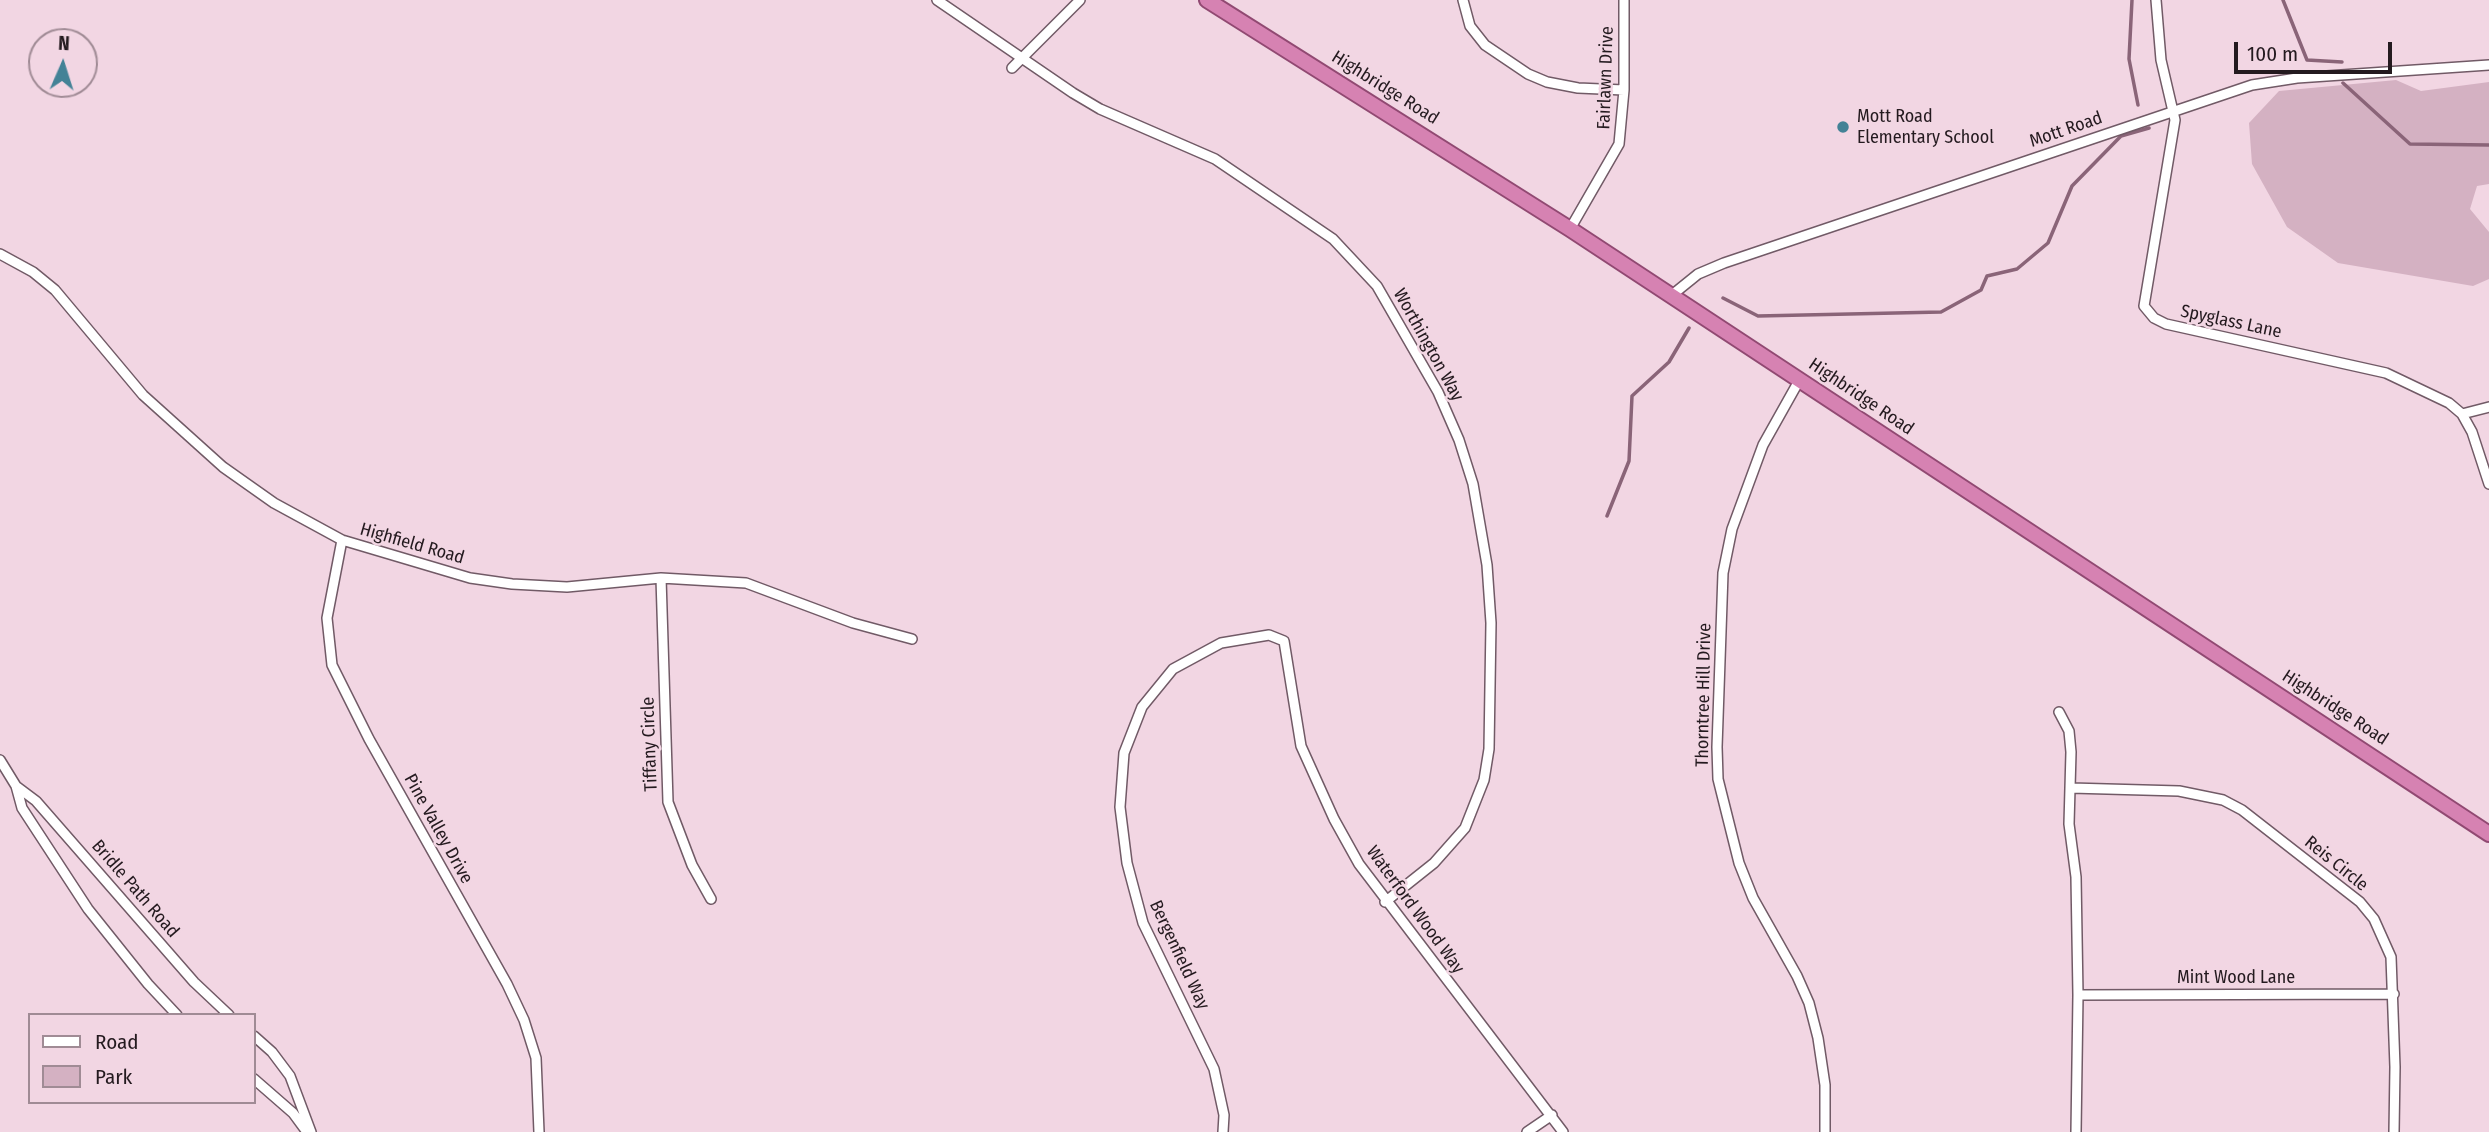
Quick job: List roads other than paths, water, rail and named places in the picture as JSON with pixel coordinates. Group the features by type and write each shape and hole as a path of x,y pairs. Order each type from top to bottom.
{"highway":[{"name":"Highbridge Road","path":"1207,0 1672,295 2489,834"}],"street":[{"name":"Worthington Way","path":"937,0 1100,109 1215,159 1333,239 1377,286 1404,328 1459,440 1479,513 1487,565 1489,749 1485,780 1465,828 1452,845 1385,902"},
{"path":"1012,68 1080,0"},
{"path":"1463,0 1470,26 1485,45 1528,74 1547,82 1578,88 1624,90"},
{"name":"Fairlawn Drive","path":"1570,229 1619,144 1624,90 1624,0"},
{"name":"Spyglass Lane","path":"2157,0 2161,60 2175,110 2174,137 2144,306 2154,318 2166,324 2386,373 2449,403 2462,414"},
{"name":"Mott Road","path":"1672,295 1698,274 1724,263 2252,85 2297,78 2489,65"},
{"name":"Highfield Road","path":"0,254 33,272 55,290 144,395 172,424 223,467 274,503 342,540 470,578 512,584 567,587 661,578 746,583 853,623 912,639"},
{"name":"Thorntree Hill Drive","path":"1800,379 1763,445 1732,529 1723,573 1718,656 1717,758 1718,779 1739,863 1753,898 1797,976 1809,1003 1818,1038 1825,1085 1825,1132"},
{"path":"2489,407 2462,414 2472,432 2489,484"},
{"name":"Pine Valley Drive","path":"342,540 327,618 332,665 369,739 507,984 524,1020 536,1058 539,1132"},
{"name":"Tiffany Circle","path":"661,578 668,802 692,865 711,899"},
{"name":"Bergenfield Way","path":"1223,1132 1224,1115 1214,1069 1143,923 1127,863 1120,807 1124,753 1142,708 1173,669 1221,643 1269,635 1284,641"},
{"name":"Waterford Wood Way","path":"1284,641 1301,746 1334,819 1385,902 1563,1132"},
{"path":"2059,712 2069,731 2069,824 2076,877 2076,1132"},
{"name":"Bridle Path Road","path":"0,760 16,786 22,808 88,909 148,984 175,1013"},
{"name":"Bridle Path Road","path":"16,786 36,801 194,982 227,1013"},
{"name":"Reis Circle","path":"2071,788 2179,791 2223,800 2242,810 2360,902 2374,919 2391,957 2394,994 2394,1132"},
{"name":"Mint Wood Lane","path":"2078,995 2394,994"},
{"path":"256,1038 272,1052 290,1076 309,1132"},
{"path":"256,1081 293,1113 309,1132"},
{"path":"1527,1132 1552,1115"}],"waterway":[{"path":"2132,0 2129,59 2138,105"},
{"path":"2283,0 2307,60 2342,62"},
{"path":"2343,83 2410,144 2489,145"},
{"path":"1723,298 1758,316 1941,312 1981,290 1987,276 2017,269 2048,243 2072,186 2121,136 2149,128"},
{"path":"1607,516 1629,461 1632,396 1669,362 1689,328"}],"place":[{"name":"Mott Road Elementary School","path":"1843,127"}]}
